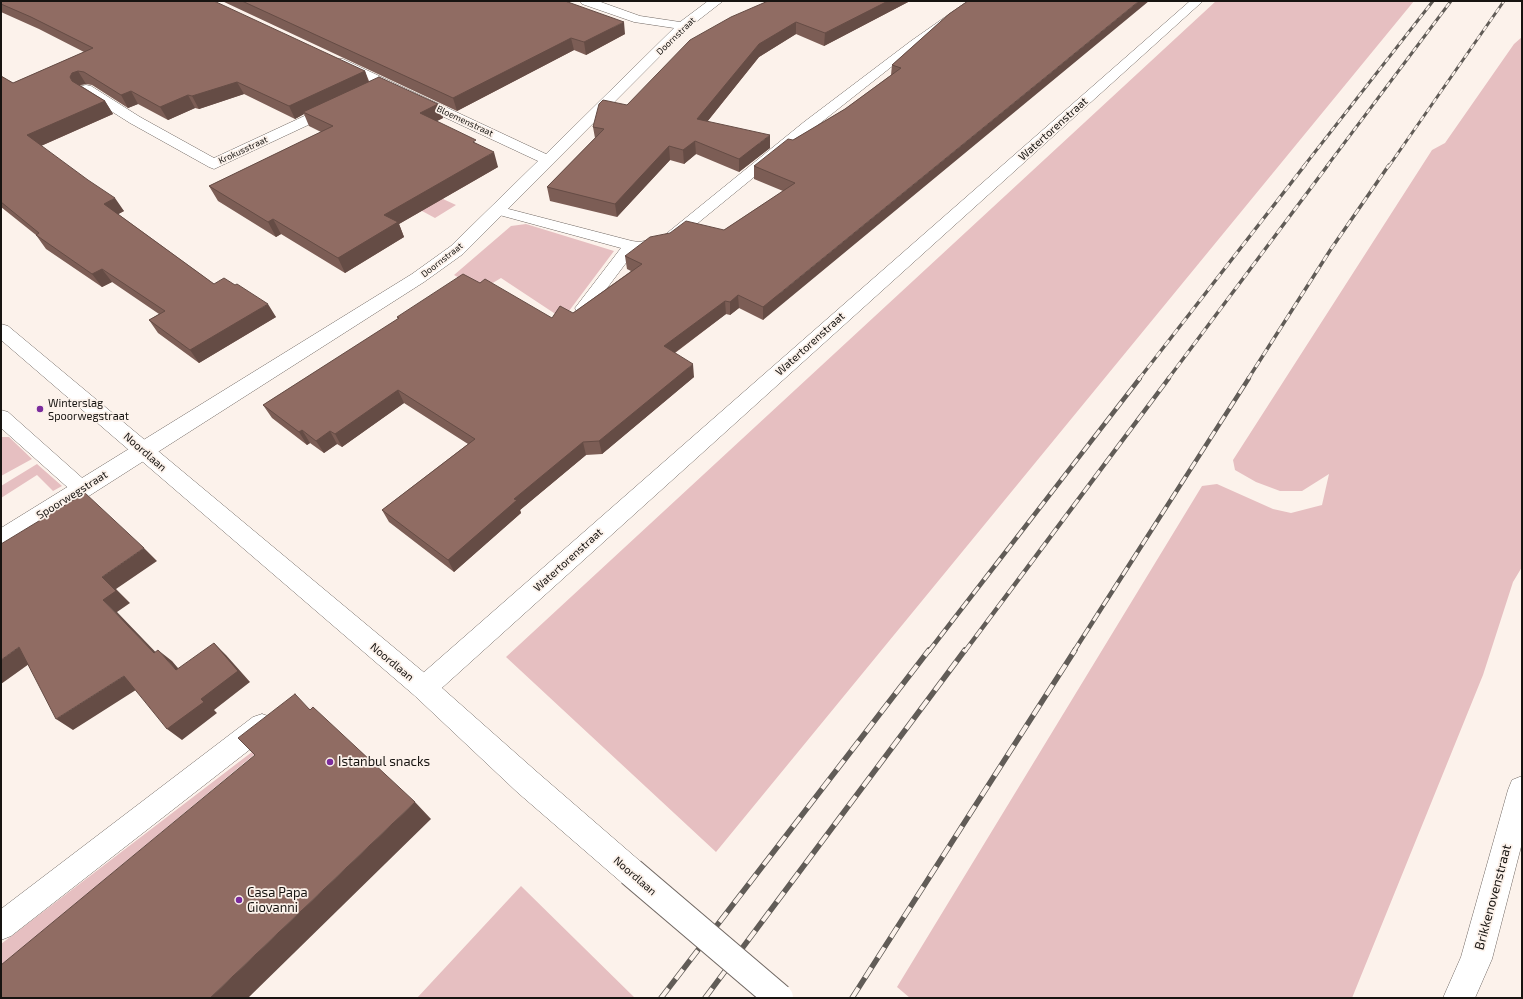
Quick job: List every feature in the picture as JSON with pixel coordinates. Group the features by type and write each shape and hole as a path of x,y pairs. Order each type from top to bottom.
{"street":[{"path":"586,1 638,19 683,26"},
{"name":"Doornstraat","path":"143,450 418,278 457,250 683,26 708,6 717,1"},
{"name":"Watertorenstraat","path":"424,688 1197,1"},
{"name":"Bloemenstraat","path":"331,58 547,160"},
{"path":"369,91 385,83"},
{"name":"Krokusstraat","path":"86,90 135,120 214,164 347,101"},
{"name":"Noordlaan","path":"1,330 424,688 631,872 779,998"},
{"name":"Spoorwegstraat","path":"1,540 143,450"},
{"name":"Brikkenovenstraat","path":"1459,998 1476,959 1522,790"},
{"name":"Brikkenovenstraat","path":"1473,998 1476,959"}],"lane":[{"path":"496,210 631,246 666,242 809,125 915,43 975,1"},
{"path":"583,308 631,246"},
{"path":"1,417 82,489"},
{"path":"1,926 282,709"}],"shaded area":[{"path":"1216,1 1414,1 716,852 506,657"},
{"path":"1522,37 1522,567 1513,582 1483,675 1352,998 910,998 897,987 1202,486 1217,484 1273,509 1291,513 1322,505 1329,474 1302,491 1280,491 1256,482 1235,470 1233,460 1432,150 1445,143 1514,44"},
{"path":"431,193 456,205 435,218 411,205"},
{"path":"526,224 614,251 563,319 501,278 481,290 454,275 511,226"},
{"path":"1,437 9,437 32,459 1,476"},
{"path":"37,464 62,486 53,491 37,475 1,498 1,486"},
{"path":"316,703 1,966 1,944"},
{"path":"521,886 635,998 417,998"}],"building":[{"path":"1,1 214,1 365,71 289,106 237,82 192,96 188,95 160,107 131,91 121,95 84,72 78,71 72,73 70,77 72,81 105,101 27,135 115,198 104,204 214,284 224,278 235,285 237,284 268,304 190,350 149,320 165,311 102,269 92,274 36,235 39,233 1,202 1,76 13,83 93,48 31,17 1,4"},
{"path":"242,1 565,1 624,22 584,42 571,38 453,98"},
{"path":"768,1 888,1 825,33 796,22 759,44 697,119 770,135 739,159 695,141 683,150 669,146 615,204 547,187 604,129 593,127 599,104 603,100 627,105 690,40 731,17"},
{"path":"968,1 1139,1 763,307 738,295 730,302 725,301 664,346 693,364 599,441 583,442 514,499 517,500 448,560 382,510 475,439 398,390 335,434 330,431 316,441 302,430 299,432 263,405 399,318 397,317 463,274 480,283 485,279 552,318 560,306 573,313 642,264 625,256 650,237 670,233 686,221 724,230 795,183 754,166 788,139 793,140 845,109 901,68 892,65 949,14"},
{"path":"379,77 438,104 420,113 476,140 473,142 494,152 384,215 398,222 338,258 273,219 268,222 209,186 333,126 303,112"},
{"path":"85,493 144,548 102,577 116,591 103,600 154,653 158,650 176,670 214,643 238,671 201,699 204,702 167,729 124,676 56,719 19,647 1,660 1,544"},
{"name":"Casa Papa Giovanni","path":"295,694 310,710 313,707 415,802 210,998 1,998 1,965 255,755 238,738"}],"railway":[{"path":"1304,166 1433,1"},
{"path":"1327,166 1451,1"},
{"path":"1389,166 1504,1"},
{"path":"1139,379 1305,165"},
{"path":"1168,379 1328,165"},
{"path":"1248,379 1331,249 1389,165"},
{"path":"929,651 1140,378"},
{"path":"965,651 1169,378"},
{"path":"1074,651 1249,378"},
{"path":"661,998 929,650"},
{"path":"705,998 965,650"},
{"path":"852,998 1075,650"}],"place":[{"name":"Winterslag Spoorwegstraat","path":"40,409"},
{"name":"Istanbul snacks","path":"330,762"},
{"name":"Casa Papa Giovanni","path":"239,900"}]}
